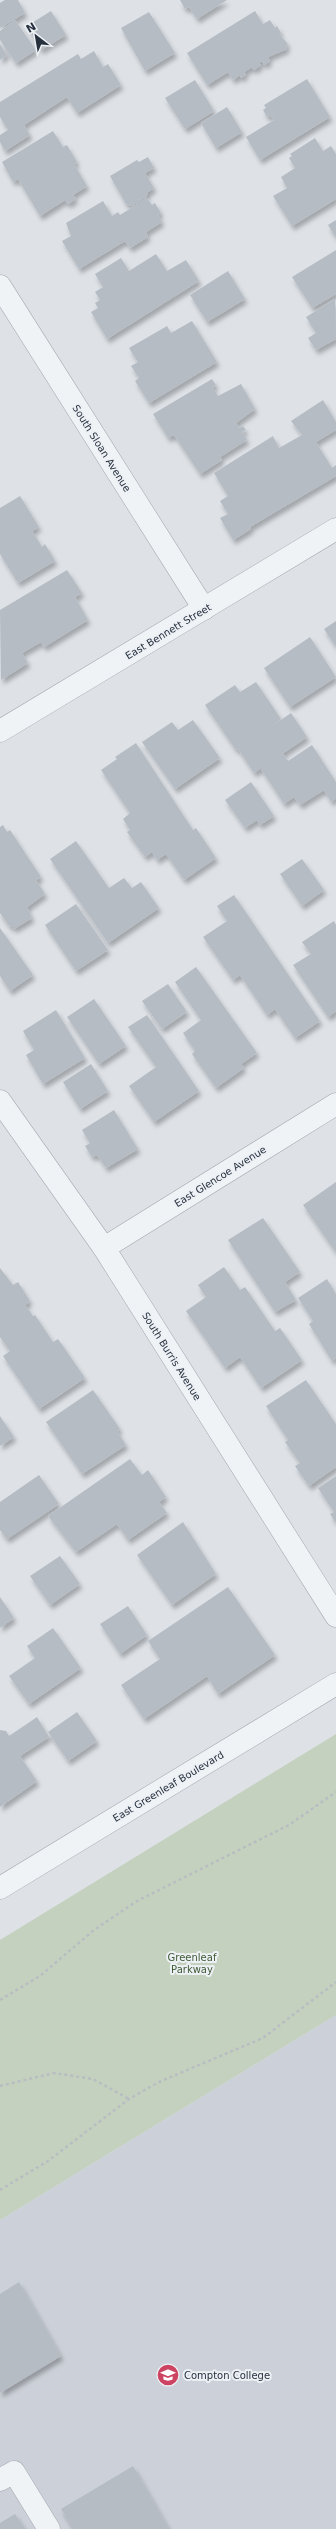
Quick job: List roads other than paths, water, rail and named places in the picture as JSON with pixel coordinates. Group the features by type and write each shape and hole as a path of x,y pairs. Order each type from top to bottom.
{"street":[{"name":"South Sloan Avenue","path":"0,286 204,609"},
{"name":"East Bennett Street","path":"0,731 336,529"},
{"name":"South Burris Avenue","path":"0,1102 104,1248 336,1616"},
{"name":"East Glencoe Avenue","path":"104,1248 336,1104"},
{"name":"East Greenleaf Boulevard","path":"0,1888 336,1684"},
{"path":"0,2480 14,2472 49,2529"}],"place":[{"name":"Compton College","path":"168,2375"}],"park label":[{"name":"Greenleaf Parkway","path":"192,1962"}]}
